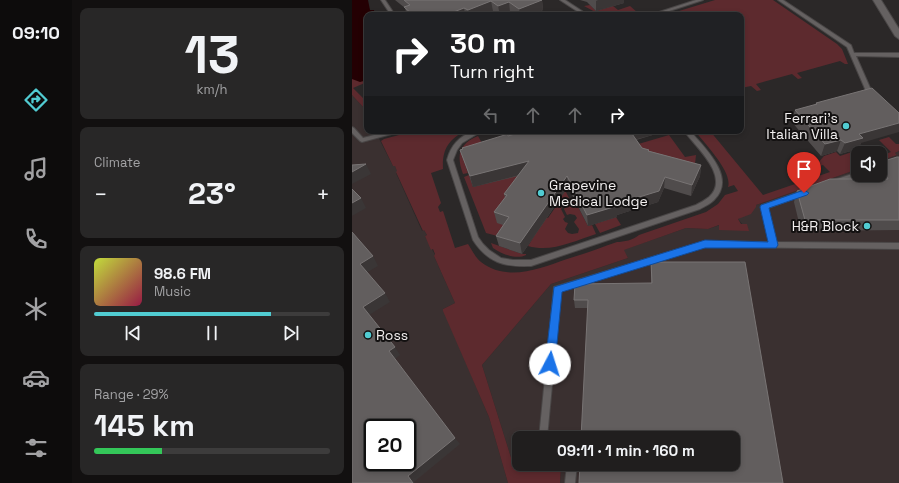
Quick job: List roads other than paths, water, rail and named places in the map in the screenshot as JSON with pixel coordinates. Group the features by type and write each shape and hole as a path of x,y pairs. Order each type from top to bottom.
{"main road":[{"path":"877,0 899,36"}],"lane":[{"path":"384,0 391,12"},
{"path":"562,0 581,12"},
{"path":"662,12 701,0"},
{"path":"780,0 849,46 869,90 879,100"},
{"path":"853,54 899,55"},
{"path":"352,129 362,140 385,134"},
{"path":"473,134 464,138 456,146 452,152 450,160 475,238 482,249 491,257 518,264 531,263 698,207 711,201 718,194 720,177 716,168 689,134"},
{"path":"829,184 851,176"},
{"path":"773,245 764,207 815,189"},
{"path":"544,431 557,289 705,244 899,246"},
{"path":"570,483 571,471"}],"place":[{"name":"Ferrari's Italian Villa","path":"846,126"},
{"name":"Grapevine Medical Lodge","path":"541,193"},
{"name":"H&R Block","path":"867,226"},
{"name":"Ross","path":"368,335"}]}
